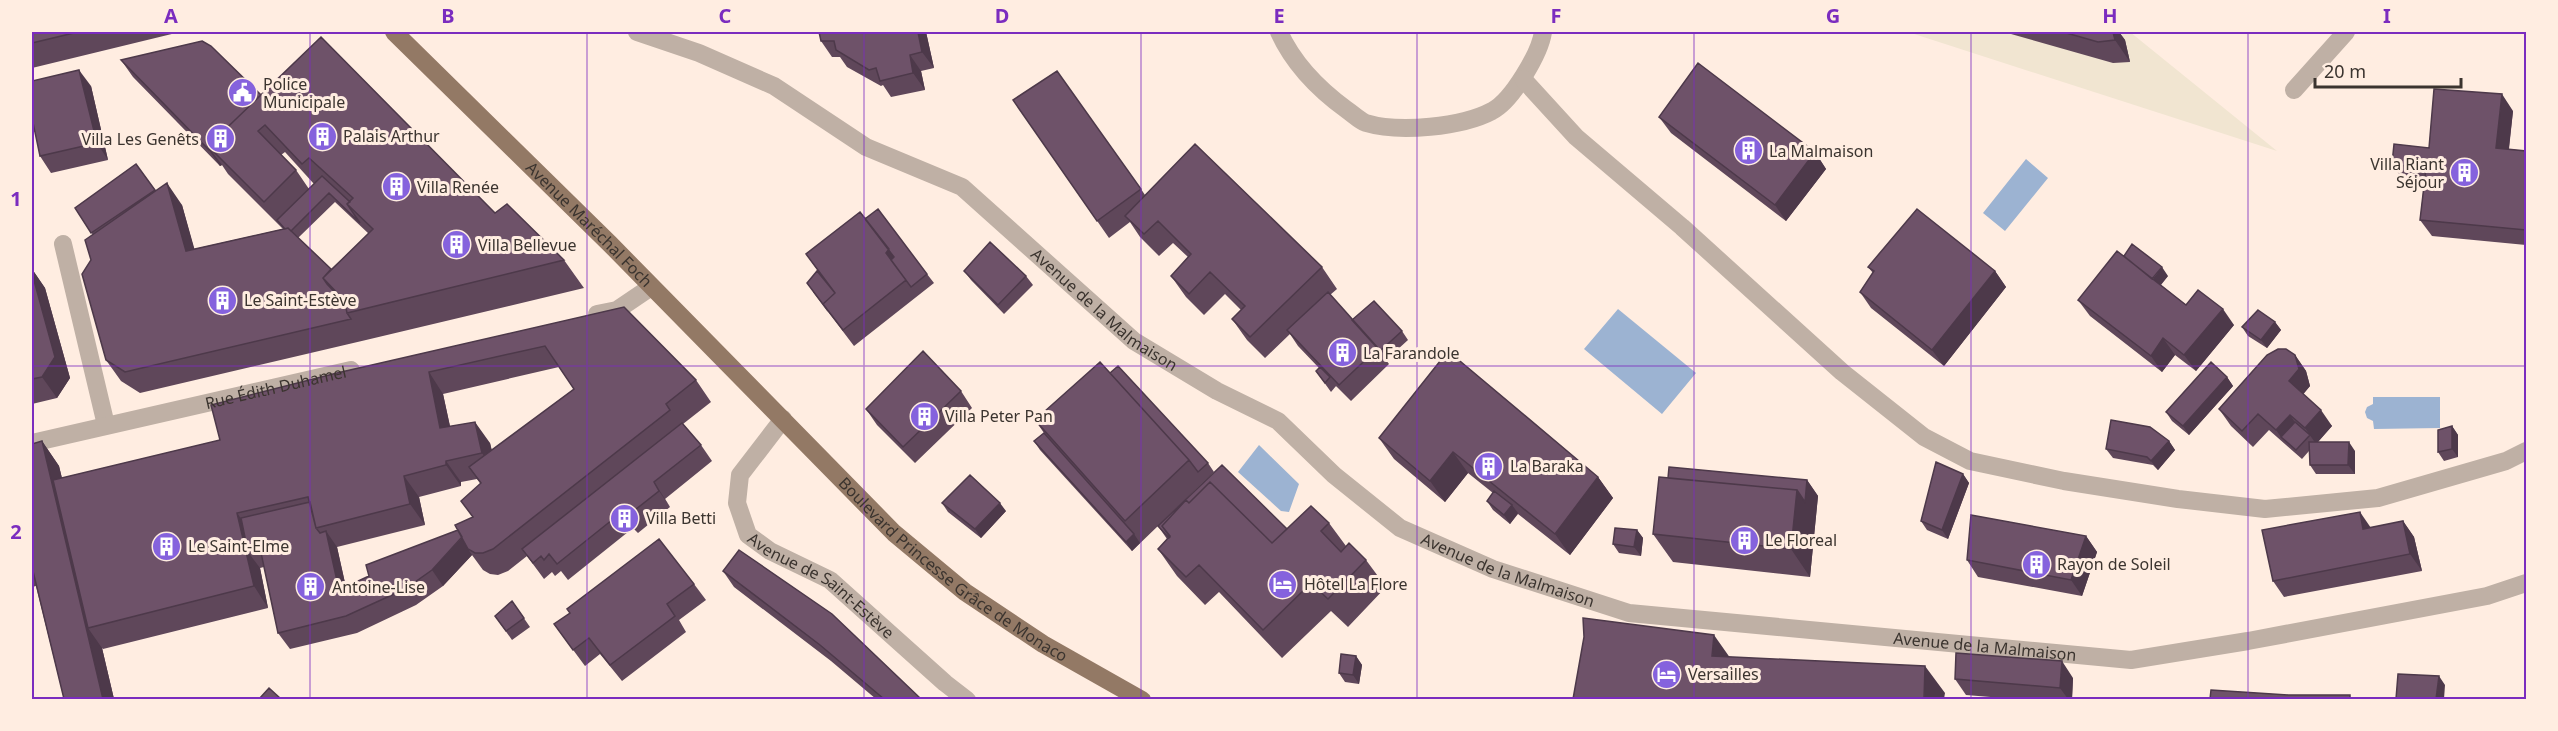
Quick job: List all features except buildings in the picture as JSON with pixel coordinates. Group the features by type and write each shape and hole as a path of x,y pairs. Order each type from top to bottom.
{"main road":[{"name":"Avenue Maréchal Foch","path":"394,32 610,244 783,419"},
{"name":"Boulevard Princesse Grâce de Monaco","path":"783,419 894,533 964,592 1043,644 1142,699"}],"street":[{"name":"Avenue de la Malmaison","path":"637,32 699,53 774,86 866,147 962,187 1134,341 1217,391 1278,421 1334,475 1400,528 1493,569 1629,613 2132,660 2248,641 2475,598 2526,583"},
{"path":"1279,32 1289,54 1322,92 1365,123 1409,128 1458,123 1494,110 1523,79 1543,32"},
{"path":"2294,90 2346,32"},
{"path":"1523,79 1576,137 1682,227 1842,372 1924,437 1970,461 2064,481 2155,496 2265,509 2378,498 2506,461 2526,451"},
{"path":"63,244 106,425"},
{"path":"582,318 617,310 651,287"},
{"name":"Rue Édith Duhamel","path":"32,443 373,365"},
{"name":"Avenue de Saint-Estève","path":"783,419 740,475 737,503 748,535 770,551 831,580 945,683 967,699"}],"shaded area":[{"path":"1908,32 2130,32 2277,151"}],"water":[{"path":"2026,159 2048,178 2005,231 1983,213"},
{"path":"1618,309 1696,373 1662,414 1584,349"},
{"path":"2373,397 2440,397 2440,428 2374,429 2373,421 2367,418 2365,412 2367,407 2373,404"},
{"path":"1259,445 1299,484 1289,512 1281,511 1238,472"}],"place":[{"name":"Police Municipale","path":"242,93"},
{"name":"Palais Arthur","path":"322,136"},
{"name":"Villa Les Genêts","path":"220,139"},
{"name":"La Malmaison","path":"1748,151"},
{"name":"Villa Riant Séjour","path":"2465,173"},
{"name":"Villa Renée","path":"396,187"},
{"name":"Villa Bellevue","path":"457,245"},
{"name":"Le Saint-Estève","path":"223,300"},
{"name":"La Farandole","path":"1342,353"},
{"name":"Villa Peter Pan","path":"924,416"},
{"name":"La Baraka","path":"1489,466"},
{"name":"Villa Betti","path":"625,518"},
{"name":"Le Floreal","path":"1744,540"},
{"name":"Le Saint-Elme","path":"167,546"},
{"name":"Rayon de Soleil","path":"2036,564"},
{"name":"Hôtel La Flore","path":"1283,584"},
{"name":"Antoine-Lise","path":"311,587"},
{"name":"Versailles","path":"1667,674"}]}
